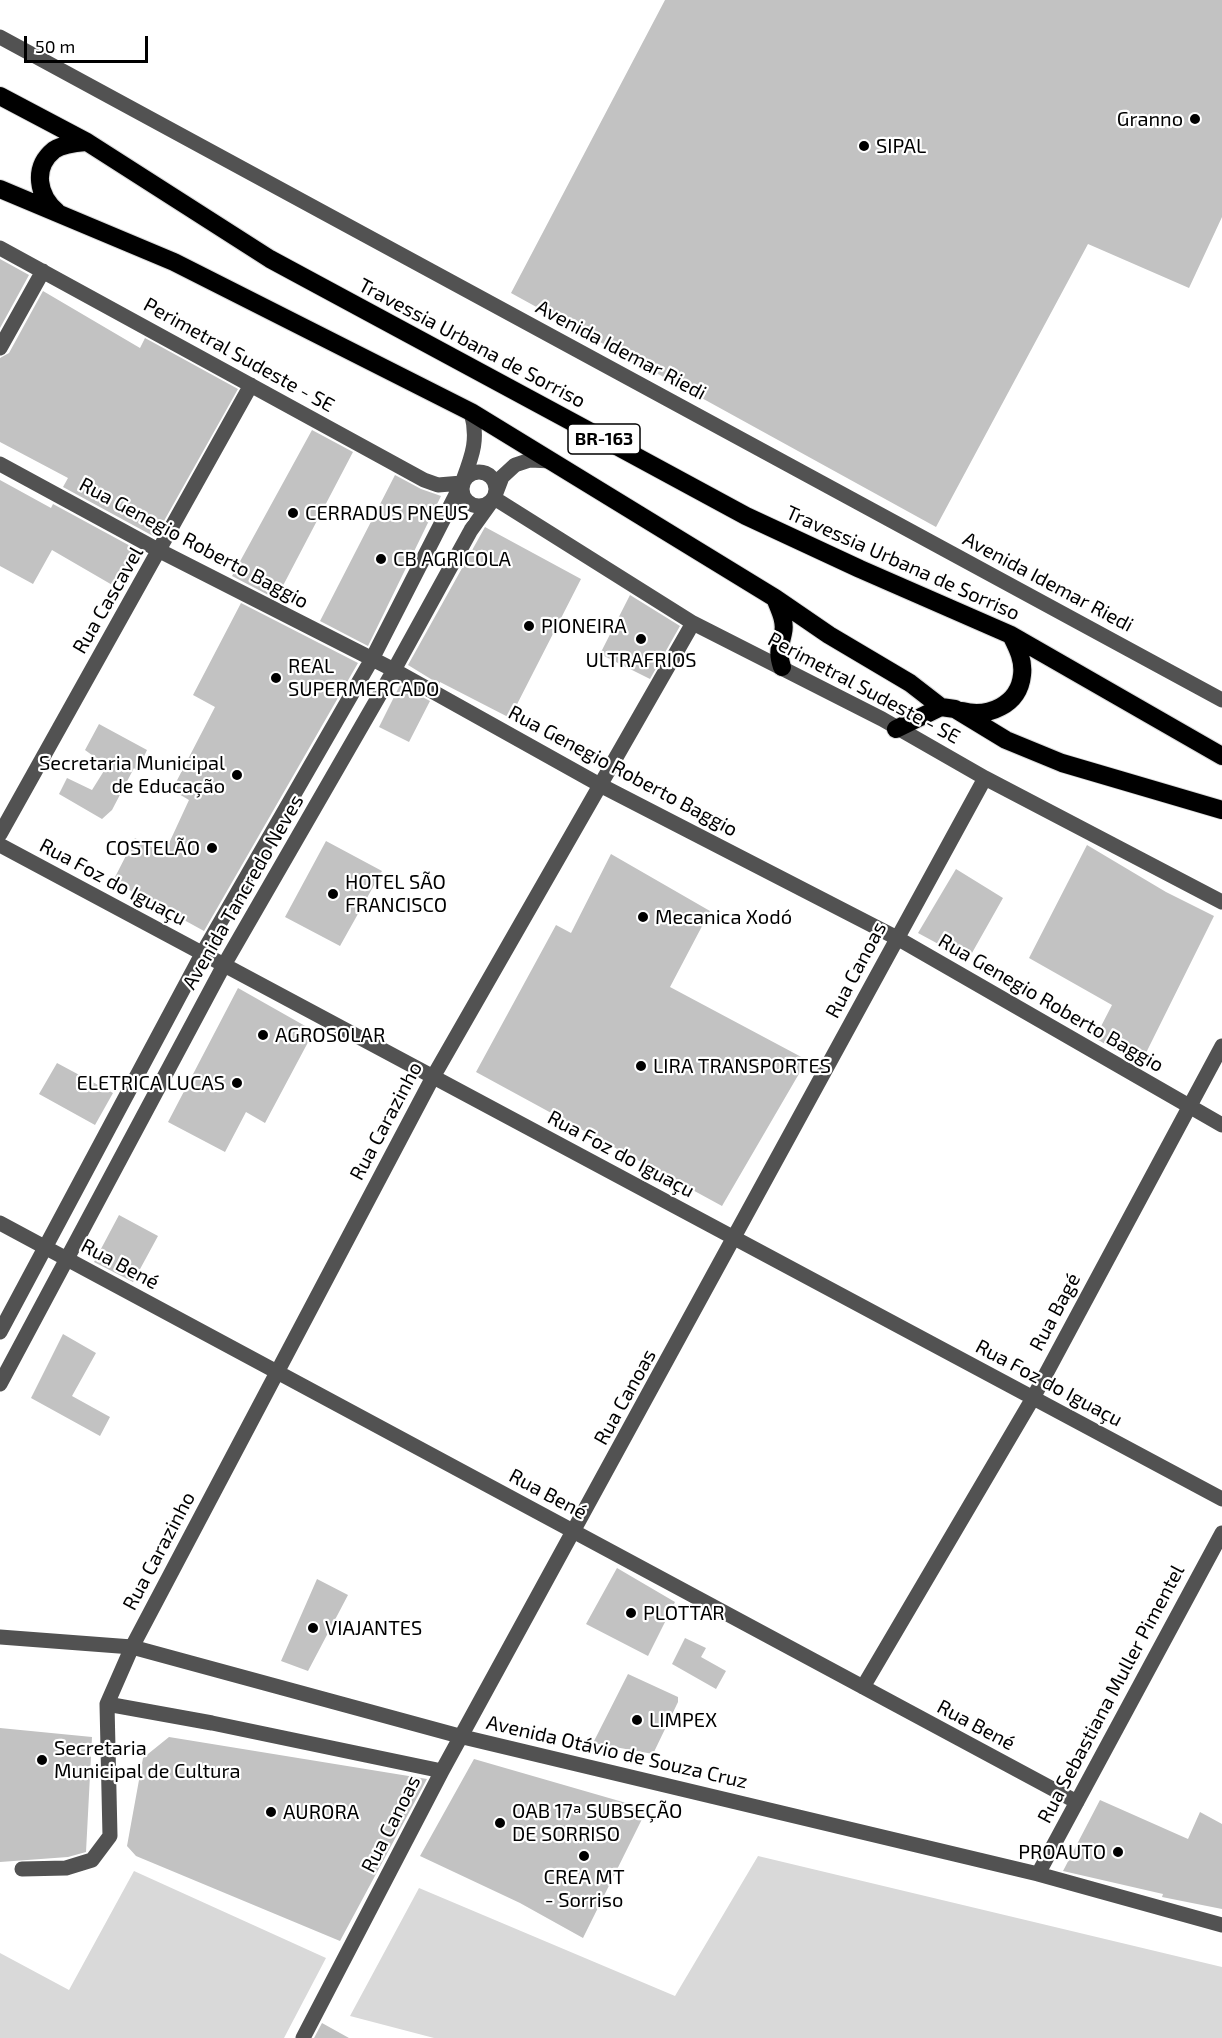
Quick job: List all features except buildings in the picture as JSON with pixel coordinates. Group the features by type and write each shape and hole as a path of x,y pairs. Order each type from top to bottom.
{"highway":[{"name":"Travessia Urbana de Sorriso","path":"0,96 87,142 270,259 746,516 1011,635 1222,756"},
{"path":"61,215 47,204 40,189 40,173 55,149 87,142"},
{"name":"BR-163","path":"0,189 174,262 471,412 555,461 948,708 1006,740 1062,763 1222,810"},
{"path":"775,598 783,620 784,632 778,654 782,667"},
{"path":"896,729 948,708 976,715 998,710 1014,695 1022,675 1020,653 1011,635"}],"street":[{"name":"Avenida Idemar Riedi","path":"0,37 1222,700"},
{"name":"Perimetral Sudeste - SE","path":"0,248 424,480 438,485 462,483"},
{"path":"0,348 43,271"},
{"name":"Rua Cascavel","path":"0,834 251,385"},
{"name":"Avenida Tancredo Neves","path":"0,1332 202,954 372,659 462,483 473,454 477,430 471,412"},
{"name":"Avenida Tancredo Neves","path":"0,1384 224,965 394,670 471,530 494,498 502,477 515,465 530,460 555,461"},
{"name":"Rua Genegio Roberto Baggio","path":"0,464 160,551 394,670 600,785 897,938 1222,1125"},
{"path":"475,472 486,473 496,487 494,498 480,507 469,503 462,494 462,483 475,472"},
{"name":"Perimetral Sudeste - SE","path":"494,498 693,622 782,667 985,778 1222,902"},
{"name":"Rua Carazinho","path":"107,1704 132,1647 433,1077 693,622"},
{"name":"Rua Canoas","path":"303,2038 442,1771 463,1737 985,778"},
{"name":"Rua Foz do Iguaçu","path":"0,845 1222,1499"},
{"name":"Rua Bagé","path":"863,1688 1033,1398 1222,1046"},
{"name":"Rua Bené","path":"0,1223 1077,1802"},
{"name":"Rua Sebastiana Muller Pimentel","path":"1038,1874 1222,1533"},
{"name":"Avenida Otávio de Souza Cruz","path":"0,1637 132,1647 463,1737 1038,1874 1222,1925"},
{"path":"22,1869 66,1868 92,1860 110,1836 107,1704 212,1723 442,1771"}],"shaded area":[{"path":"758,1856 1222,1967 1222,2038 434,2038 350,2016 419,1888 675,1996"},
{"path":"134,1871 326,1958 284,2038 0,2038 0,1953 69,1990"}],"place":[{"name":"Granno","path":"1195,119"},
{"name":"SIPAL","path":"864,146"},
{"name":"CERRADUS PNEUS","path":"293,513"},
{"name":"CB AGRICOLA","path":"381,559"},
{"name":"PIONEIRA","path":"529,626"},
{"name":"ULTRAFRIOS","path":"641,639"},
{"name":"REAL SUPERMERCADO","path":"276,678"},
{"name":"Secretaria Municipal de Educação","path":"237,775"},
{"name":"COSTELÃO","path":"212,848"},
{"name":"HOTEL SÃO FRANCISCO","path":"333,894"},
{"name":"Mecanica Xodó","path":"643,917"},
{"name":"AGROSOLAR","path":"263,1035"},
{"name":"LIRA TRANSPORTES","path":"641,1066"},
{"name":"ELETRICA LUCAS","path":"237,1083"},
{"name":"PLOTTAR","path":"631,1613"},
{"name":"VIAJANTES","path":"313,1628"},
{"name":"LIMPEX","path":"637,1720"},
{"name":"Secretaria Municipal de Cultura","path":"42,1760"},
{"name":"AURORA","path":"271,1812"},
{"name":"OAB 17ª SUBSEÇÃO DE SORRISO","path":"500,1823"},
{"name":"PROAUTO","path":"1118,1852"},
{"name":"CREA MT - Sorriso","path":"584,1856"}]}
